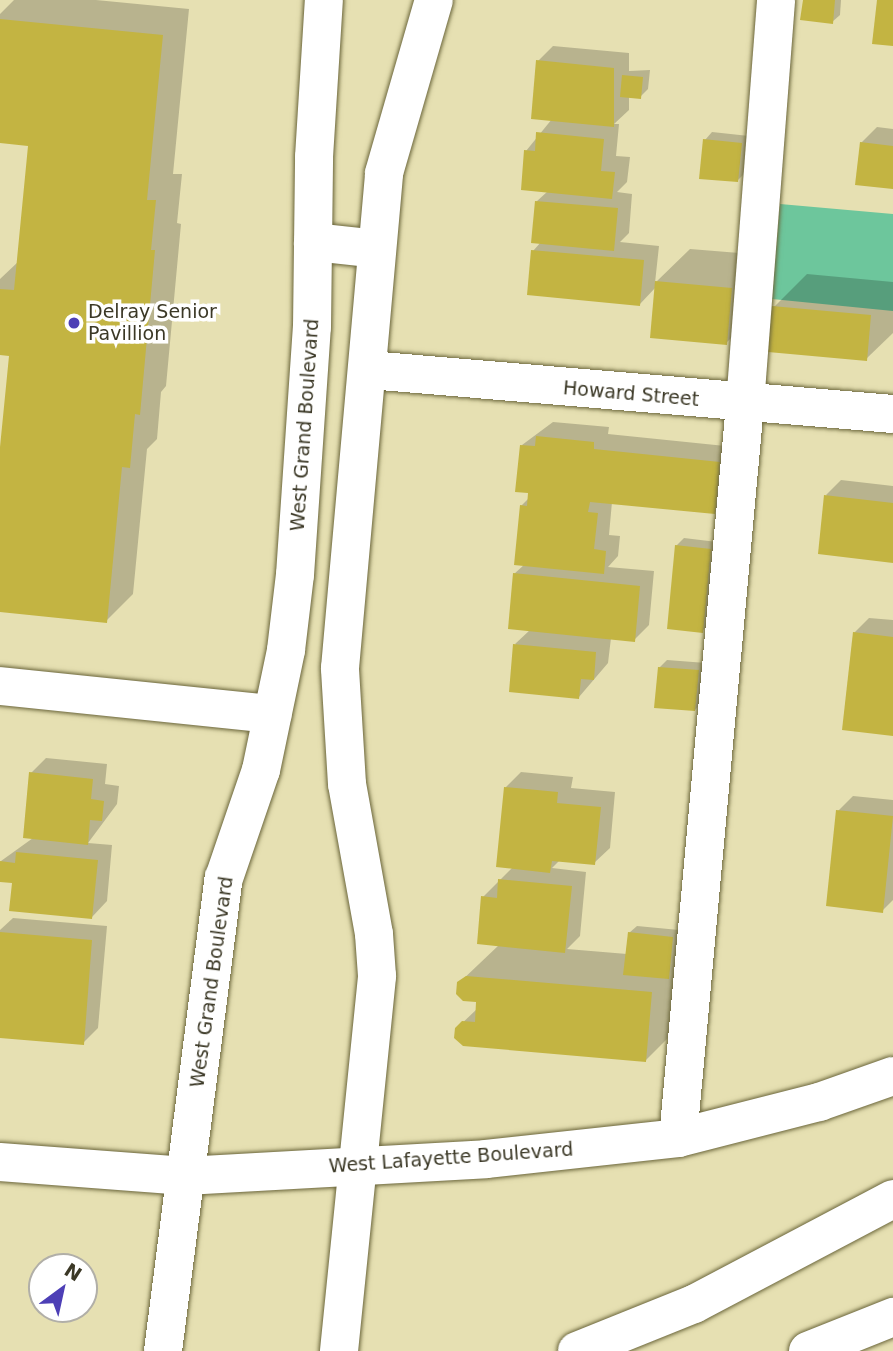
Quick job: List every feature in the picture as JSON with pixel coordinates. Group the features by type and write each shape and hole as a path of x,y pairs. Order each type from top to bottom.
{"main road":[{"name":"West Grand Boulevard","path":"163,1351 224,878 261,770 295,575 312,327 313,242 324,0"},
{"path":"341,1335 355,1166 377,976 374,934 347,784 340,668 369,370 384,173 434,0"},
{"path":"678,1138 745,404 776,0"},
{"path":"313,242 377,249"},
{"name":"Howard Street","path":"369,370 745,404 893,414"},
{"path":"0,686 273,713"},
{"name":"West Lafayette Boulevard","path":"0,1162 185,1177 486,1159 678,1138 819,1102 893,1076"},
{"path":"578,1351 719,1293 893,1199"},
{"path":"808,1351 893,1317"}],"green space":[{"path":"780,204 893,214 893,311 772,299"}],"building":[{"path":"803,0 835,0 833,24 800,20"},
{"path":"877,0 893,0 893,46 872,44"},
{"name":"Delray Senior Pavillion","path":"0,19 163,35 147,200 156,200 151,250 155,250 140,415 135,414 130,468 122,467 107,623 0,612 0,447 9,356 0,355 0,289 14,290 28,146 0,143"},
{"path":"536,60 614,68 614,127 531,119"},
{"path":"622,75 643,77 641,99 620,97"},
{"path":"536,132 604,139 601,171 615,172 612,199 521,190 524,150 535,151"},
{"path":"703,139 742,143 738,182 699,179"},
{"path":"860,142 893,146 893,189 855,185"},
{"path":"535,201 618,208 614,251 531,243"},
{"path":"531,250 644,260 640,306 527,295"},
{"path":"655,281 732,288 727,345 650,338"},
{"path":"772,306 871,315 867,361 768,352"},
{"path":"536,436 594,442 594,449 720,462 715,514 590,502 588,512 598,513 594,549 606,551 604,574 514,565 520,505 527,506 528,493 515,492 520,445 535,446"},
{"path":"824,495 893,503 893,563 818,554"},
{"path":"675,545 711,549 703,633 667,629"},
{"path":"513,573 640,586 635,642 508,629"},
{"path":"853,632 893,637 893,736 842,730"},
{"path":"513,644 596,652 594,680 581,679 579,699 509,692"},
{"path":"658,667 699,670 695,711 654,708"},
{"path":"29,772 93,779 91,799 104,801 102,821 90,820 88,845 23,838"},
{"path":"504,787 558,792 557,803 601,807 595,865 552,861 550,873 496,867"},
{"path":"836,810 893,816 883,913 826,906"},
{"path":"16,852 98,860 92,919 9,911 12,883 0,882 0,861 15,863"},
{"path":"498,879 572,886 565,953 477,944 481,896 497,898"},
{"path":"0,932 92,940 84,1045 0,1038"},
{"path":"628,932 673,937 669,979 623,975"},
{"path":"466,976 652,992 646,1062 463,1046 454,1038 455,1028 462,1021 475,1022 476,1002 463,1001 456,994 457,982"}],"place":[{"name":"Delray Senior Pavillion","path":"74,323"}]}
